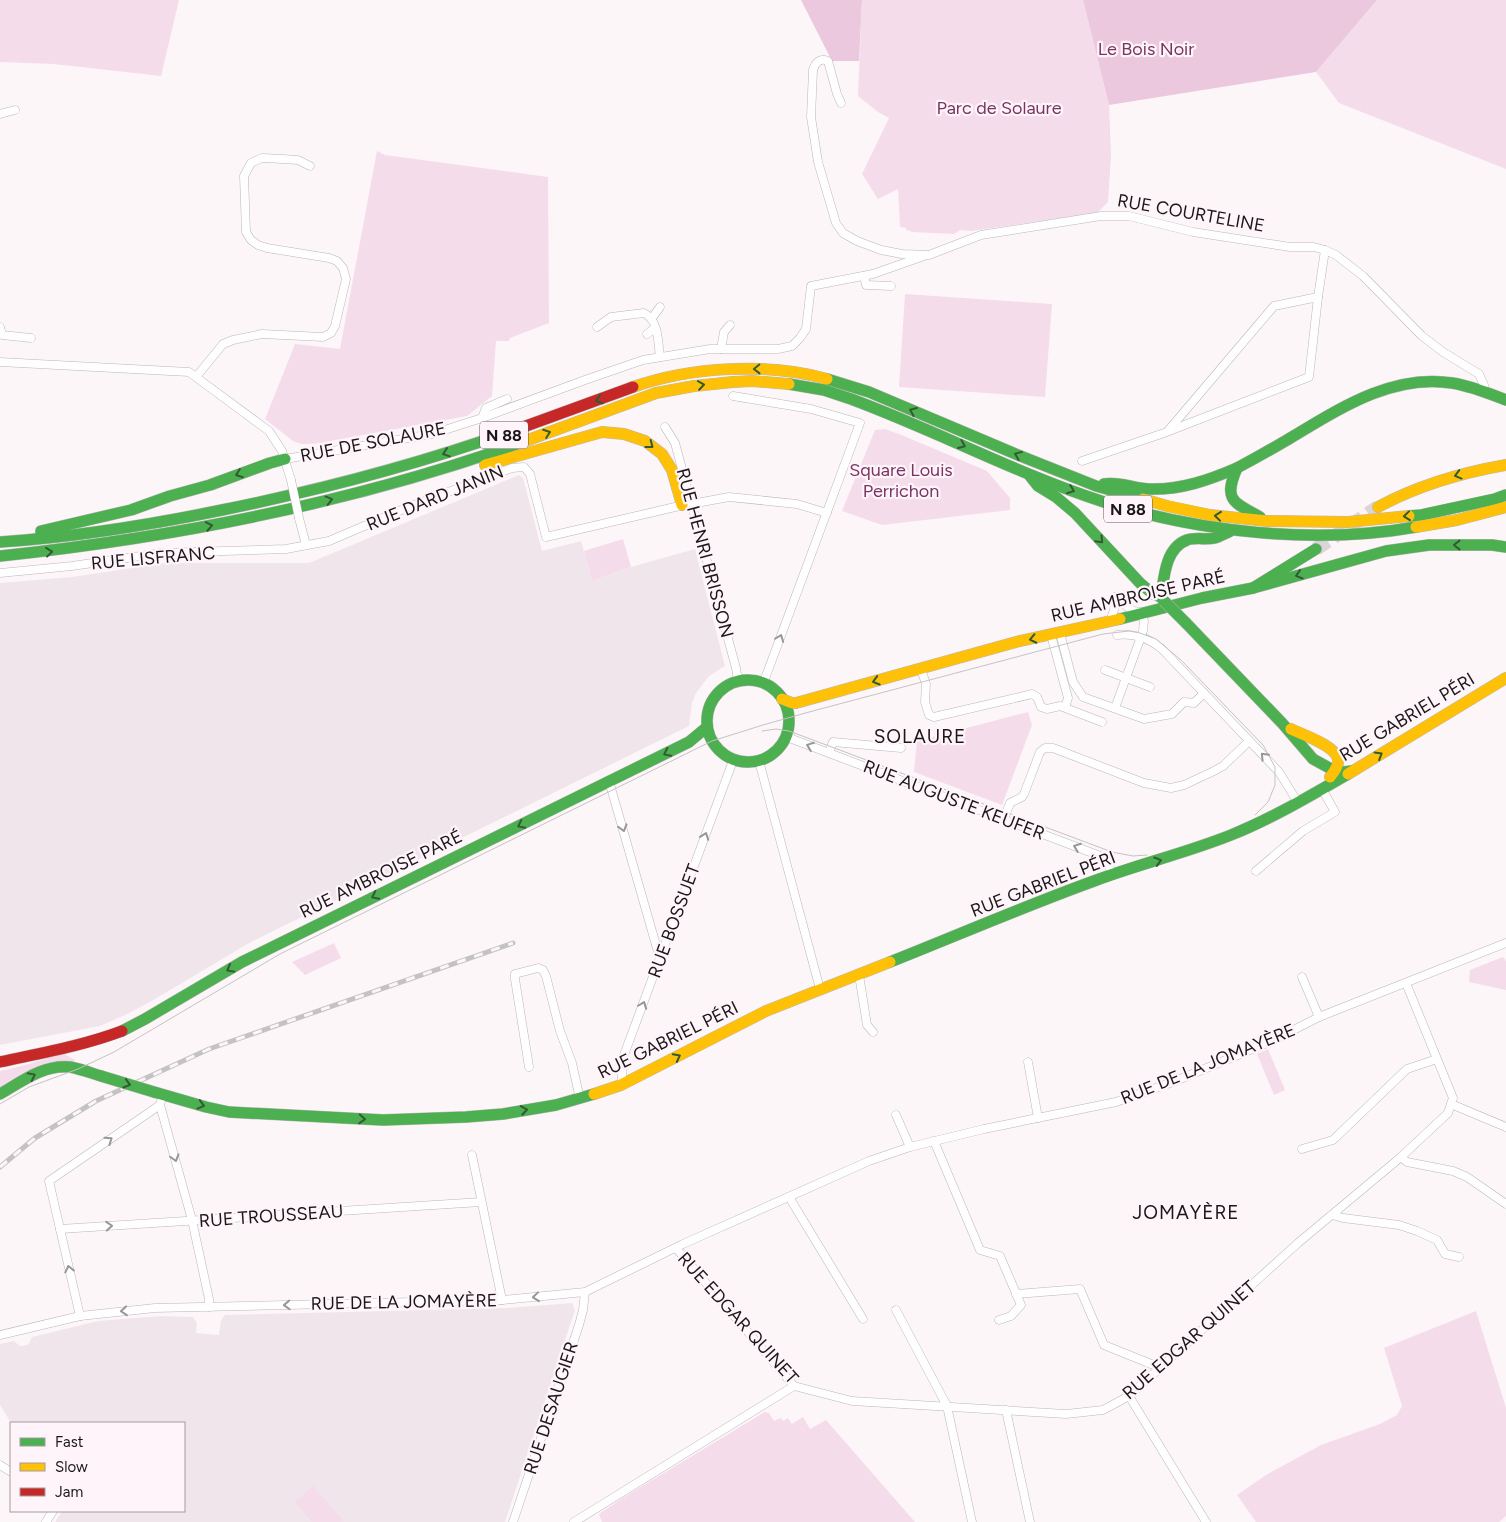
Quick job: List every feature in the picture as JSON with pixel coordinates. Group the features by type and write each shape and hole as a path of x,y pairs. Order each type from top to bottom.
{"main road":[{"name":"N 88","path":"0,542 42,539 162,522 282,498 409,465 504,434 650,381 711,370 764,368 819,377 869,392 1096,486 1167,506 1210,515 1267,521 1348,522 1421,515 1506,495"},
{"name":"N 88","path":"0,556 53,551 169,534 311,504 418,476 487,455 656,393 682,387 740,381 787,384 836,394 867,404 1026,472 1093,498 1138,512 1206,527 1290,535 1350,534 1421,526 1506,507"},
{"path":"1096,486 1112,482 1148,489 1168,489 1208,481 1237,468 1346,405 1386,388 1405,383 1443,382 1483,390 1506,400"},
{"name":"N 88","path":"418,476 462,471 602,432 624,434 645,441 662,454 672,470 687,504"},
{"path":"42,539 40,531 131,510 285,459"},
{"path":"1378,506 1431,482 1472,471 1506,465"},
{"path":"1237,468 1231,481 1231,498 1235,504 1267,521"},
{"path":"1026,472 1038,486 1056,497 1075,513 1140,583 1162,599 1186,623 1313,759 1333,774"},
{"path":"1162,599 1166,565 1178,546 1187,540 1214,538 1234,530"},
{"name":"RUE AMBROISE PARÉ","path":"782,699 796,703 1016,642 1202,598 1253,588 1386,551 1429,546 1492,545 1506,547"},
{"path":"1253,588 1316,549"},
{"name":"RUE GABRIEL PÉRI","path":"0,1094 34,1075 67,1067 101,1076 159,1097 229,1112 383,1120 466,1117 503,1114 580,1099 621,1085 766,1011 1049,898 1112,874 1209,844 1268,818 1420,731 1506,678"},
{"path":"748,680 763,684 771,688 782,699 787,708 790,720 789,734 775,753 759,760 750,761 734,758 712,742 707,726 708,714 713,700 724,689 738,681 748,680"},
{"path":"1282,724 1325,745 1339,759 1339,764 1324,784 1312,790 1302,799"},
{"name":"RUE AMBROISE PARÉ","path":"0,1062 98,1040 138,1023 242,962 693,740 707,726"},
{"path":"1333,774 1351,771"}],"street":[{"name":"RUE COURTELINE","path":"841,103 828,61 825,59 819,60 814,64 813,70 811,117 818,162 836,223 843,232 858,241 882,250 902,254 929,255 981,235 1108,216 1129,216 1193,232 1282,246 1314,247 1336,255 1363,276 1422,336 1443,352 1479,374 1484,385 1483,390"},
{"path":"0,114 15,110"},
{"path":"196,377 223,344 233,340 262,334 323,337 331,333 336,326 346,279 344,268 337,261 329,258 266,248 251,240 246,232 244,176 250,163 262,158 283,159 298,160 310,166"},
{"path":"1082,460 1167,432 1309,377 1325,250"},
{"name":"RUE DE SOLAURE","path":"285,459 432,434 643,360 710,349 778,349 792,346 806,329 810,286 864,276 929,255"},
{"path":"864,276 866,285 891,286"},
{"path":"1167,432 1274,306 1318,297"},
{"path":"647,334 655,324 660,307"},
{"path":"613,310 621,315"},
{"path":"597,327 602,319 621,315 644,314 655,324 660,343 660,357"},
{"path":"0,327 2,335 30,338"},
{"path":"721,349 724,332 731,328"},
{"path":"0,362 189,372 269,431 285,459 306,545"},
{"path":"733,396 811,409 860,423 763,684"},
{"path":"482,418 486,408 502,399"},
{"name":"RUE HENRI BRISSON","path":"665,428 675,443 687,504 736,668 738,681"},
{"name":"RUE DARD JANIN","path":"306,545 329,541 406,508 512,468 524,467 530,474 546,537 687,504"},
{"path":"687,504 728,497 796,504 828,513"},
{"name":"RUE LISFRANC","path":"0,573 161,554 286,549 306,545"},
{"path":"1110,621 1114,610 1115,597 1127,608 1142,612 1144,625 1115,708"},
{"path":"1056,634 1073,682 1083,697 1144,720 1172,714 1184,702 1194,703 1204,693"},
{"path":"1056,634 1068,698 1065,707"},
{"path":"1116,635 1129,634 1141,637 1162,648 1302,799"},
{"path":"921,669 927,687 926,705 929,715 934,717 1035,694 1041,706 1045,709 1065,707 1102,722"},
{"path":"1105,670 1150,687"},
{"name":"RUE AUGUSTE KEUFER","path":"789,734 792,739 1103,857 1107,860 1112,874"},
{"path":"829,753 833,742 901,748"},
{"path":"1004,819 1010,803 1019,799 1024,794 1040,752 1045,748 1053,748 1144,783 1170,788 1184,785 1214,772 1245,745"},
{"name":"RUE BOSSUET","path":"621,1085 624,1055 734,758"},
{"path":"759,760 820,989"},
{"path":"609,781 660,959"},
{"path":"1256,871 1304,831 1335,812 1322,788"},
{"name":"RUE DE LA JOMAYÈRE","path":"0,1335 80,1316 155,1308 502,1300 585,1292 676,1248 869,1161 934,1141 1116,1102 1173,1082 1274,1040 1320,1017 1506,943"},
{"name":"RUE GABRIEL PÉRI","path":"529,1067 515,979 516,974 538,968 543,970 546,976 560,1030 572,1063 580,1099"},
{"path":"859,975 867,1025 873,1032"},
{"path":"1302,977 1320,1017"},
{"path":"1406,983 1453,1098 1451,1104 1506,1127"},
{"path":"1302,1149 1333,1140 1406,1069 1437,1058"},
{"path":"1028,1062 1038,1118"},
{"path":"80,1316 49,1181 159,1097 192,1220 210,1299 209,1307"},
{"name":"RUE EDGAR QUINET","path":"676,1248 794,1386 852,1401 1066,1414 1103,1410 1129,1396 1298,1243 1401,1157 1448,1113 1451,1104"},
{"path":"896,1115 910,1147"},
{"path":"934,1141 980,1250 1000,1256 1021,1306 1011,1316 999,1320"},
{"path":"472,1155 502,1300"},
{"path":"1401,1157 1407,1162 1452,1171 1467,1177 1506,1204"},
{"path":"789,1197 863,1319"},
{"name":"RUE TROUSSEAU","path":"60,1229 481,1202"},
{"path":"1332,1214 1342,1218 1399,1225 1417,1231 1438,1240 1445,1254 1459,1257"},
{"path":"1016,1294 1080,1289 1104,1345 1161,1368"},
{"name":"RUE DESAUGIER","path":"513,1522 583,1310 585,1292"},
{"path":"896,1310 947,1406 972,1522"},
{"path":"574,1522 794,1386"},
{"path":"1129,1396 1205,1522"},
{"path":"1006,1410 1030,1522"}],"shaded area":[{"path":"519,475 523,478 542,551 581,541 592,581 631,567 695,549 725,666 709,676 696,693 692,703 689,726 251,942 123,1016 100,1026 0,1045 0,583 72,577 165,563 309,563"},
{"path":"572,1303 575,1310 505,1522 55,1522 61,1512 185,1512 185,1422 10,1422 0,1405 0,1344 14,1341 23,1346 29,1344 32,1337 98,1321 160,1316 193,1317 197,1323 196,1333 219,1335 221,1320 225,1315 508,1308"}],"green space":[{"path":"0,0 179,0 161,76 54,64 0,62"},
{"path":"801,0 862,0 859,61 832,61"},
{"name":"Parc de Solaure","path":"862,0 1083,0 1109,105 1111,155 1108,202 1097,213 971,231 960,230 954,234 911,232 906,230 906,228 900,227 898,189 878,199 862,174 889,118 858,96"},
{"name":"Le Bois Noir","path":"1083,0 1377,0 1316,72 1109,105"},
{"path":"1377,0 1506,0 1506,169 1339,103 1316,72"},
{"path":"377,151 385,155 548,177 549,323 510,338 509,341 496,341 492,396 467,416 314,444 301,444 293,441 265,419 295,344 340,349"},
{"path":"905,294 1052,304 1045,397 899,387"},
{"name":"Square Louis Perrichon","path":"885,429 987,471 1010,498 1010,510 882,525 842,511 875,430"},
{"path":"623,539 631,567 592,581 584,551"},
{"path":"1028,712 1032,725 1002,805 914,772 917,741"},
{"path":"334,943 341,958 305,975 292,962"},
{"path":"1503,957 1506,961 1506,990 1469,982 1470,970"},
{"path":"1268,1049 1285,1090 1274,1095 1257,1054"},
{"path":"64,1054 75,1060 74,1062 53,1064 35,1069 18,1076 0,1087 0,1071"},
{"path":"1476,1311 1506,1408 1506,1516 1499,1522 1256,1522 1237,1495 1266,1475 1321,1445 1380,1424 1397,1415 1402,1406 1384,1348"},
{"path":"765,1412 769,1413 774,1421 781,1418 783,1421 788,1418 792,1424 803,1417 810,1429 826,1420 915,1522 602,1522 599,1514 621,1499"},
{"path":"313,1486 344,1522 312,1522 295,1502"}],"tunnel":[{"path":"1316,549 1378,507"}],"tram line":[{"path":"0,1104 29,1087 78,1069 114,1052 280,954 712,741 809,712 1103,634 1129,631 1156,639 1181,660 1263,745 1275,767 1275,785 1268,802 1255,815"},
{"path":"762,731 776,729 789,731 1112,852 1133,856 1147,855"}],"railway":[{"path":"0,1167 35,1138 96,1101 209,1049 513,943"}],"traffic: fast":[{"path":"827,379 869,392 1096,486 1143,499"},
{"path":"1237,468 1325,417 1386,389 1429,381 1452,383 1473,388 1506,400"},
{"path":"789,384 824,390 851,399 1069,490 1138,512 1177,521 1217,528 1298,535 1338,535 1416,527"},
{"path":"0,542 112,530 261,502 413,463 526,426"},
{"path":"0,556 132,539 263,515 393,483 520,443"},
{"path":"41,534 41,531 131,510 285,459"},
{"path":"1237,468 1231,487 1233,499 1243,508 1260,517"},
{"path":"1104,484 1110,483 1150,489 1173,488 1205,480 1237,468"},
{"path":"1030,476 1038,486 1056,497 1075,513 1140,583 1164,601"},
{"path":"1409,516 1495,499 1506,495"},
{"path":"1161,597 1167,564 1174,550 1180,544 1190,539 1215,538 1229,532"},
{"path":"1120,619 1202,598 1253,588 1386,551 1429,545 1492,545 1506,547"},
{"path":"1253,588 1316,549"},
{"path":"1164,601 1186,623"},
{"path":"1186,623 1282,723 1313,759 1333,770 1351,771"},
{"path":"748,680 764,683 777,692 786,705 789,721 786,737 777,750 764,759 748,762 732,759 719,750 710,737 707,721 710,705 719,692 732,683 748,680"},
{"path":"122,1031 242,962 689,742 707,727"},
{"path":"890,962 1017,910 1111,875 1246,829 1305,799 1348,774"},
{"path":"0,1094 25,1079 51,1068 70,1067 101,1076"},
{"path":"101,1076 154,1092"},
{"path":"154,1092 229,1112 383,1120 503,1114 556,1105 594,1094"}],"traffic: slow":[{"path":"633,387 679,375 729,369 780,370 827,379"},
{"path":"520,443 656,393 694,386 733,382 752,381 789,384"},
{"path":"485,465 602,432 624,434 645,441 662,454 672,470 682,505"},
{"path":"1378,507 1409,492 1440,481 1506,465"},
{"path":"1143,499 1210,515 1267,521 1348,522 1409,516"},
{"path":"1416,527 1457,520 1506,507"},
{"path":"782,699 796,703 1016,642 1120,619"},
{"path":"1348,774 1506,678"},
{"path":"1291,729 1325,745 1336,754 1338,764 1330,777"},
{"path":"594,1094 621,1085 766,1011 890,962"}],"traffic: jam":[{"path":"526,426 633,387"},
{"path":"0,1062 77,1045 122,1031"}],"district":[{"name":"SOLAURE","path":"920,736"},
{"name":"JOMAYÈRE","path":"1186,1212"}]}
